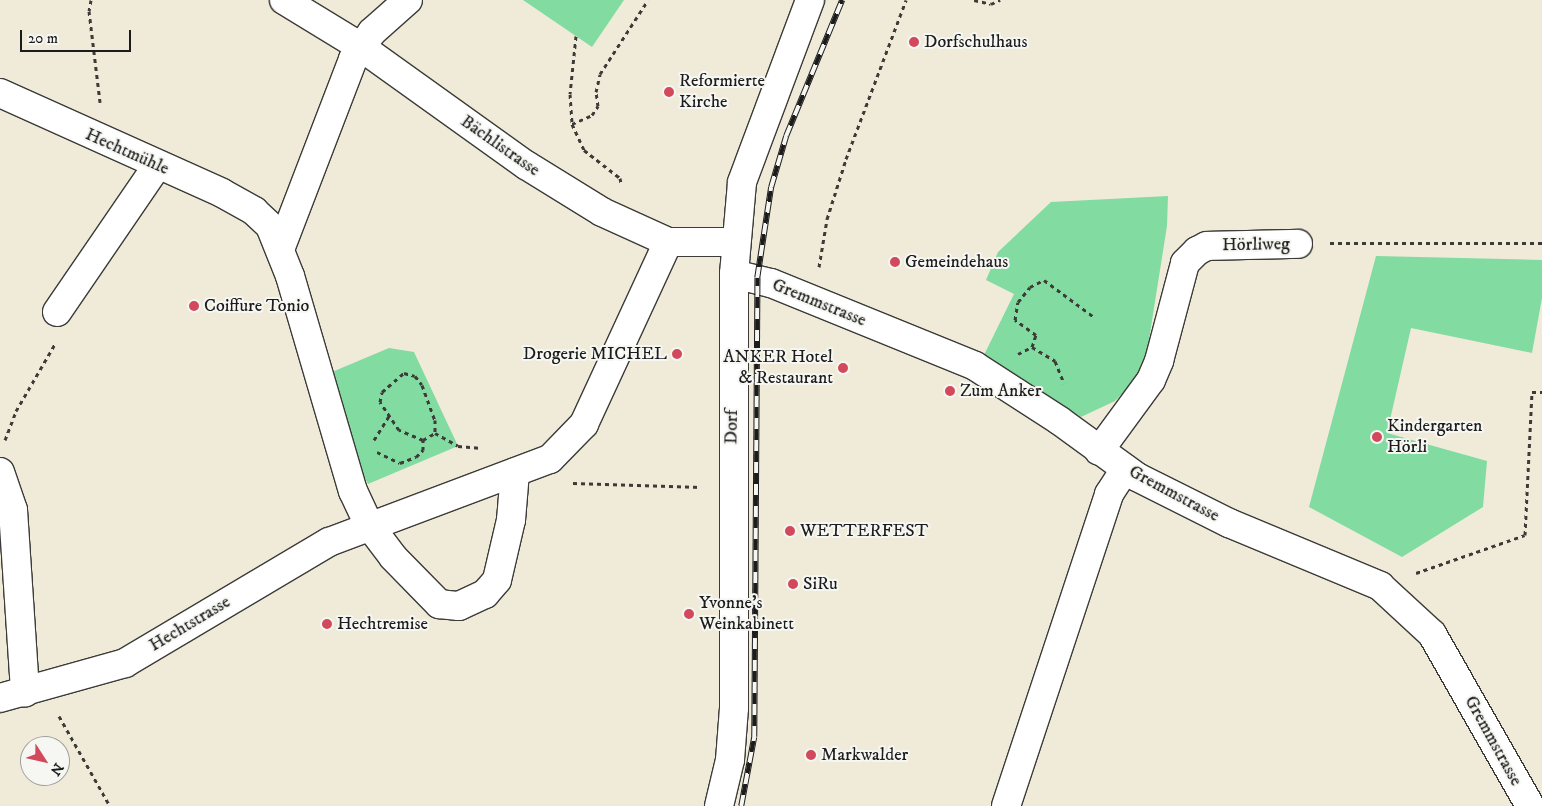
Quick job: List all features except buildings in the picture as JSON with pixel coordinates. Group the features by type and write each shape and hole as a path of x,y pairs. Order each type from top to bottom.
{"street":[{"name":"Bächlistrasse","path":"284,0 361,46 561,187 634,228 668,242 735,242"},
{"path":"408,0 372,32 353,59 281,247 353,491 369,525 393,558 439,604 459,606 485,594 497,580 512,520 515,472"},
{"name":"Dorf","path":"719,806 730,760 734,708 735,242 742,182 806,1"},
{"name":"Hechtmühle","path":"0,93 157,166 222,193 254,211 270,226 281,247"},
{"path":"57,312 157,166"},
{"name":"Hechtstrasse","path":"22,693 125,663 328,542 369,525 550,459 584,424 668,242"},
{"name":"Hörliweg","path":"1100,451 1151,380 1159,361 1185,263 1197,251 1207,246 1298,244"},
{"name":"Gremmstrasse","path":"734,274 764,280 975,366 1125,469 1229,523 1380,586 1432,634 1530,806"},
{"path":"1006,806 1109,494 1125,469"},
{"path":"0,472 13,510 22,693"}],"path":[{"path":"91,0 89,11 102,115 118,148"},
{"path":"572,124 592,116 595,111 600,74 648,0"},
{"path":"816,277 828,219 846,159 906,0"},
{"path":"974,0 991,4 1000,0"},
{"path":"576,36 570,94 572,124 584,150 620,178 622,192"},
{"name":"Hörliweg","path":"1298,244 1542,243"},
{"path":"1019,354 1032,347 1036,335 1015,320 1018,302 1030,287 1044,280 1094,317"},
{"path":"3,444 16,411 58,339 57,312"},
{"path":"1032,347 1055,361 1066,392"},
{"path":"423,440 399,430 380,402 382,392 404,373 415,376 422,385 435,420 435,433"},
{"path":"1380,586 1525,534 1532,392 1542,392"},
{"path":"389,416 374,441 375,451 400,463 416,457 423,450 423,440"},
{"path":"423,440 435,433"},
{"path":"435,433 458,446 482,448"},
{"path":"550,459 574,484 687,488"},
{"path":"22,693 110,806"}],"green space":[{"path":"523,0 624,0 592,47"},
{"path":"1168,196 1167,226 1144,371 1115,401 1081,417 984,355 1014,294 986,280 998,252 1051,202"},
{"path":"1376,256 1542,260 1542,298 1532,353 1411,328 1387,433 1487,461 1483,507 1402,557 1309,507"},
{"path":"389,348 414,352 458,446 368,484 362,473 332,372"}],"railway":[{"path":"741,806 754,737 757,278 771,187 786,136 842,0"}],"place":[{"name":"Dorfschulhaus","path":"914,42"},
{"name":"Reformierte Kirche","path":"669,92"},
{"name":"Gemeindehaus","path":"895,262"},
{"name":"Coiffure Tonio","path":"194,306"},
{"name":"Drogerie MICHEL","path":"677,354"},
{"name":"ANKER Hotel & Restaurant","path":"843,368"},
{"name":"Zum Anker","path":"950,391"},
{"name":"Kindergarten Hörli","path":"1377,437"},
{"name":"WETTERFEST","path":"790,531"},
{"name":"SiRu","path":"793,584"},
{"name":"Yvonne's Weinkabinett","path":"689,614"},
{"name":"Hechtremise","path":"327,624"},
{"name":"Markwalder","path":"811,755"}]}
